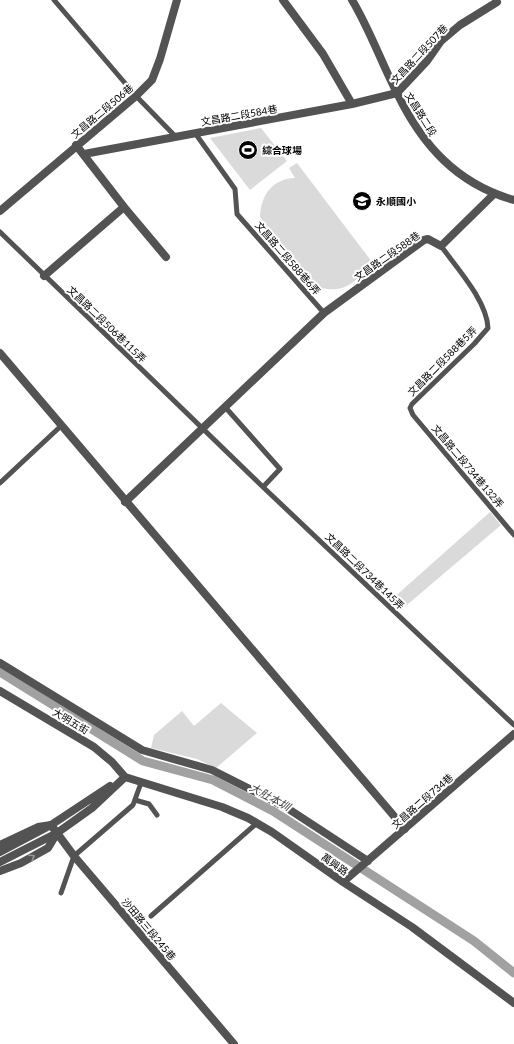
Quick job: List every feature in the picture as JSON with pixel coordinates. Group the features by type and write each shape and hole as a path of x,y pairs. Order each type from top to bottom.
{"street":[{"name":"文昌路二段506巷","path":"0,211 76,145 136,96 152,80 160,59 177,0"},
{"path":"284,0 323,54 352,104"},
{"name":"文昌路二段","path":"352,0 362,17 397,93 424,140 460,175 494,194 514,200"},
{"name":"文昌路二段507巷","path":"397,93 428,61 441,42 460,25 497,2"},
{"name":"文昌路二段584巷","path":"84,154 352,104 397,93"},
{"path":"76,145 124,207 166,257"},
{"path":"441,246 494,194"},
{"path":"44,276 124,207"},
{"name":"文昌路二段588巷","path":"324,313 424,240 428,239 441,246"},
{"path":"126,502 324,313"},
{"path":"0,353 405,829"},
{"path":"0,663 142,750 165,758 212,770 287,808 368,861"},
{"name":"大明五街","path":"0,691 94,747 112,762 125,777"},
{"name":"文昌路二段734巷","path":"344,882 514,734"},
{"path":"0,852 51,825 125,777"},
{"path":"0,862 40,843 57,833 92,808 125,777"},
{"name":"萬興路","path":"125,777 222,807 257,824 412,926 514,1004"},
{"path":"0,844 38,827 51,825"},
{"name":"沙田路三段245巷","path":"51,825 74,856 234,1044"},
{"path":"0,871 21,863 48,848 57,833"}],"lane":[{"path":"54,0 136,96 176,137"},
{"name":"文昌路二段588巷6弄","path":"195,133 235,189 237,214 324,313"},
{"name":"文昌路二段506巷115弄","path":"0,232 203,429"},
{"name":"文昌路二段588巷5弄","path":"410,408 412,404 474,344 488,328 488,317 472,289 441,246"},
{"path":"226,408 280,469 263,487"},
{"name":"文昌路二段734巷132弄","path":"410,408 413,415 514,535"},
{"path":"0,482 62,425"},
{"name":"文昌路二段734巷145弄","path":"203,429 514,726"},
{"path":"61,893 74,856 134,805 141,783"},
{"path":"135,800 149,804 157,815"},
{"path":"151,916 257,824"}],"shaded area":[{"name":"綜合球場","path":"261,128 287,161 250,190 210,138"},
{"path":"297,163 375,266 368,271 363,266 360,274 355,280 342,288 327,289 313,284 260,217 265,195 280,181 295,178 289,168"},
{"path":"490,512 501,525 401,610 391,600"},
{"path":"221,703 257,733 216,768 197,759 151,748 154,735 182,711 194,726"}],"waterway":[{"name":"大肚本圳","path":"0,672 143,761 213,780 273,811 474,941 514,973"}],"place":[{"name":"綜合球場","path":"248,150"},
{"name":"永順國小","path":"362,201"}]}
